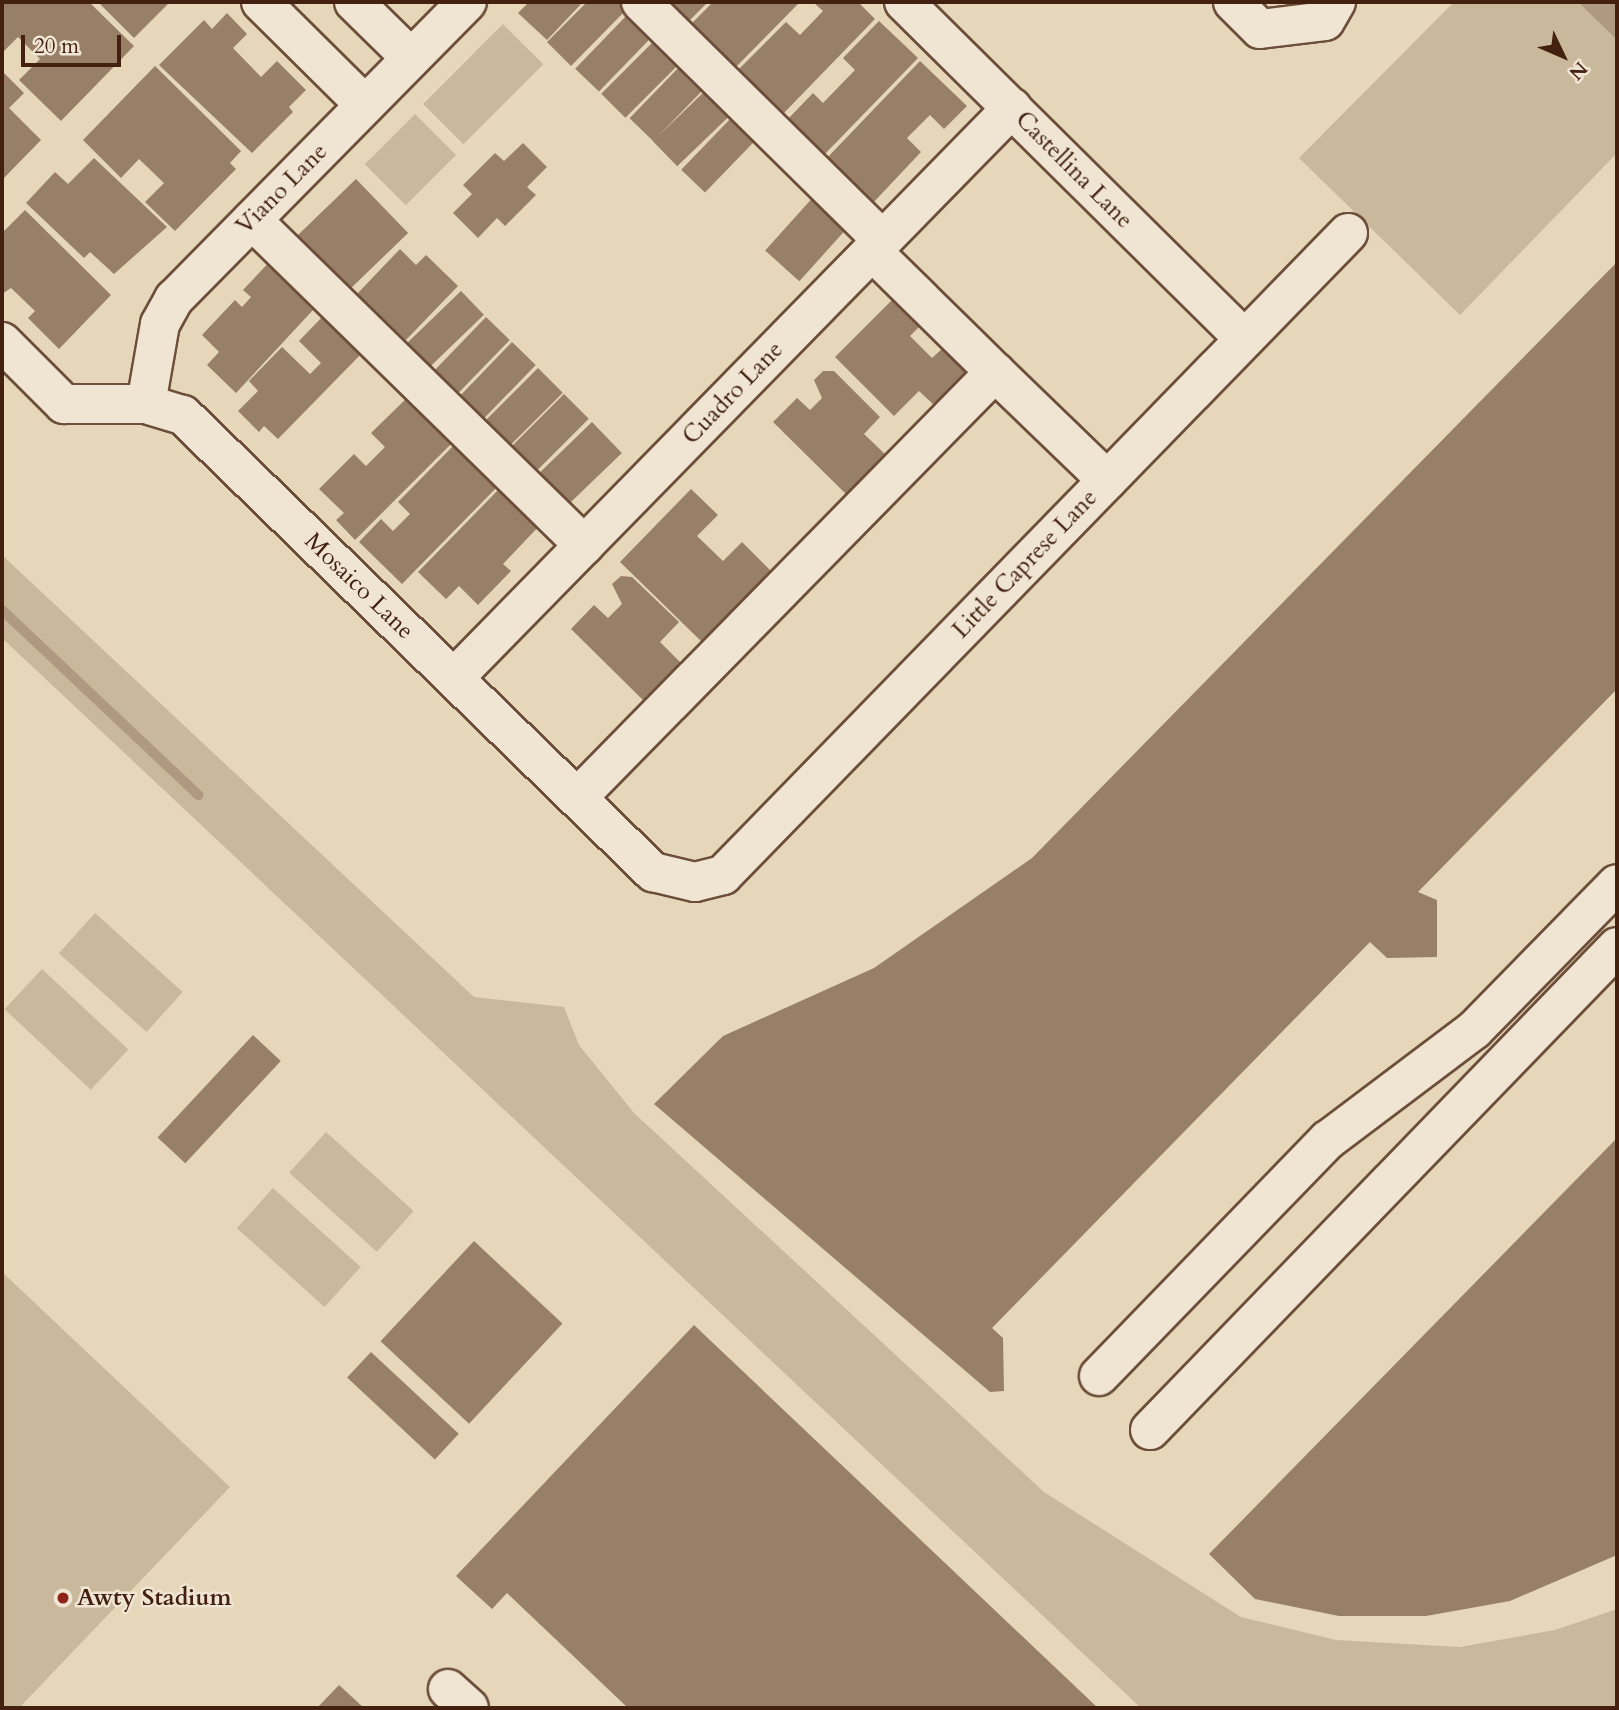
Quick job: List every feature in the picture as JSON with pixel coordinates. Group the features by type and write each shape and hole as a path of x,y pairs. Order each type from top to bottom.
{"street":[{"path":"261,2 365,105"},
{"path":"354,2 411,58"},
{"name":"Viano Lane","path":"146,404 160,324 174,299 467,2"},
{"path":"640,2 877,245 995,372 1107,480"},
{"name":"Castellina Lane","path":"904,2 1245,338"},
{"path":"1233,2 1260,29 1325,21 1336,2"},
{"name":"Cuadro Lane","path":"454,678 1012,108"},
{"path":"253,220 584,545"},
{"name":"Little Caprese Lane","path":"695,882 723,875 1348,233"},
{"name":"Mosaico Lane","path":"2,342 64,404 146,404 183,415 653,872 695,882"},
{"path":"578,799 995,372"},
{"path":"1099,1376 1328,1140 1474,1030 1617,884"},
{"path":"1150,1430 1617,947"}],"shaded area":[{"path":"1454,2 1578,2 1617,40 1617,153 1460,315 1299,158"},
{"path":"1578,2 1617,2 1617,40"},
{"path":"503,24 543,64 463,144 423,104"},
{"path":"415,114 456,155 406,205 365,164"},
{"path":"2,555 474,997 564,1007 579,1045 634,1113 1044,1492 1241,1617 1336,1640 1460,1647 1555,1630 1617,1609 1617,1708 1141,1708 2,638"},
{"path":"95,913 183,992 147,1032 59,953"},
{"path":"42,969 128,1049 91,1090 4,1009"},
{"path":"326,1132 414,1211 377,1252 289,1173"},
{"path":"273,1188 361,1267 325,1307 237,1228"},
{"name":"Awty Stadium","path":"2,1272 230,1487 19,1708 2,1708"}],"building":[{"path":"2,2 89,2 134,46 61,121 19,80 40,59 18,37 2,53"},
{"path":"98,2 170,2 134,38"},
{"path":"529,2 583,2 547,40 518,13"},
{"path":"587,2 620,2 627,9 571,66 547,42"},
{"path":"664,2 708,2 686,24"},
{"path":"713,2 800,2 734,69 690,25"},
{"path":"813,2 858,2 875,19 781,116 736,72 786,22 800,35 823,11"},
{"path":"227,13 247,34 233,48 261,77 277,61 306,90 289,107 293,112 252,153 159,65 204,20 212,29"},
{"path":"628,14 652,37 599,92 575,69"},
{"path":"879,21 918,58 823,156 786,121 813,93 823,103 855,70 843,58"},
{"path":"655,40 679,64 625,118 601,94"},
{"path":"920,61 967,106 944,129 930,115 907,138 921,152 871,205 825,160"},
{"path":"681,65 705,88 653,141 630,118"},
{"path":"155,66 241,151 230,163 236,169 175,231 145,202 164,183 139,159 121,178 83,140"},
{"path":"2,71 24,93 9,108 41,140 2,180"},
{"path":"709,87 733,112 677,166 653,141"},
{"path":"734,115 758,138 705,193 681,170"},
{"path":"523,143 547,167 527,187 536,195 505,226 497,218 478,238 453,213 472,194 463,185 495,153 504,161"},
{"path":"94,158 167,227 114,274 90,252 84,258 26,203 55,172 68,184"},
{"path":"356,179 408,233 350,289 298,235"},
{"path":"816,194 850,225 799,281 765,250"},
{"path":"25,210 111,295 59,349 28,318 35,311 11,288 2,294 2,233"},
{"path":"400,249 416,265 426,255 458,286 404,342 356,295"},
{"path":"274,257 309,290 301,298 313,310 236,393 207,365 219,352 202,335 235,300 242,307 251,297 243,290"},
{"path":"1617,262 1617,689 1418,892 1437,900 1437,957 1387,958 1370,942 992,1328 1003,1338 1004,1391 990,1392 654,1104 723,1036 874,968 1032,858"},
{"path":"461,291 484,315 429,368 406,344"},
{"path":"895,297 922,324 910,336 932,358 943,348 969,373 936,407 919,391 894,416 835,357"},
{"path":"327,312 365,350 278,439 264,426 259,432 238,411 258,391 249,381 282,347 310,374 321,363 299,341"},
{"path":"486,317 510,340 458,394 434,371"},
{"path":"512,342 536,365 484,419 460,396"},
{"path":"538,368 563,393 509,446 484,422"},
{"path":"823,371 834,371 880,417 864,434 887,456 848,496 773,422 797,398 810,410 822,398 814,380"},
{"path":"412,393 457,438 355,540 336,520 344,513 319,489 354,454 366,466 385,447 371,433"},
{"path":"564,394 589,419 535,472 510,448"},
{"path":"592,422 622,453 566,507 536,476"},
{"path":"458,441 501,483 402,584 359,542 381,519 393,531 410,514 398,502"},
{"path":"504,484 543,522 503,564 511,571 478,605 459,586 446,599 418,572"},
{"path":"691,489 718,515 697,536 723,561 742,542 773,573 704,644 620,562"},
{"path":"621,576 632,577 679,622 660,642 683,665 645,702 571,629 594,605 608,618 622,604 612,584"},
{"path":"253,1035 281,1061 185,1163 158,1137"},
{"path":"1617,1138 1617,1555 1510,1601 1426,1616 1339,1616 1255,1599 1209,1554"},
{"path":"474,1241 562,1324 469,1424 381,1341"},
{"path":"694,1325 1098,1708 628,1708 507,1593 492,1609 456,1576"},
{"path":"371,1352 459,1434 435,1459 347,1378"},
{"path":"339,1685 364,1708 317,1708"}],"waterway":[{"path":"2,610 198,795"}],"place":[{"name":"Awty Stadium","path":"63,1598"}]}
